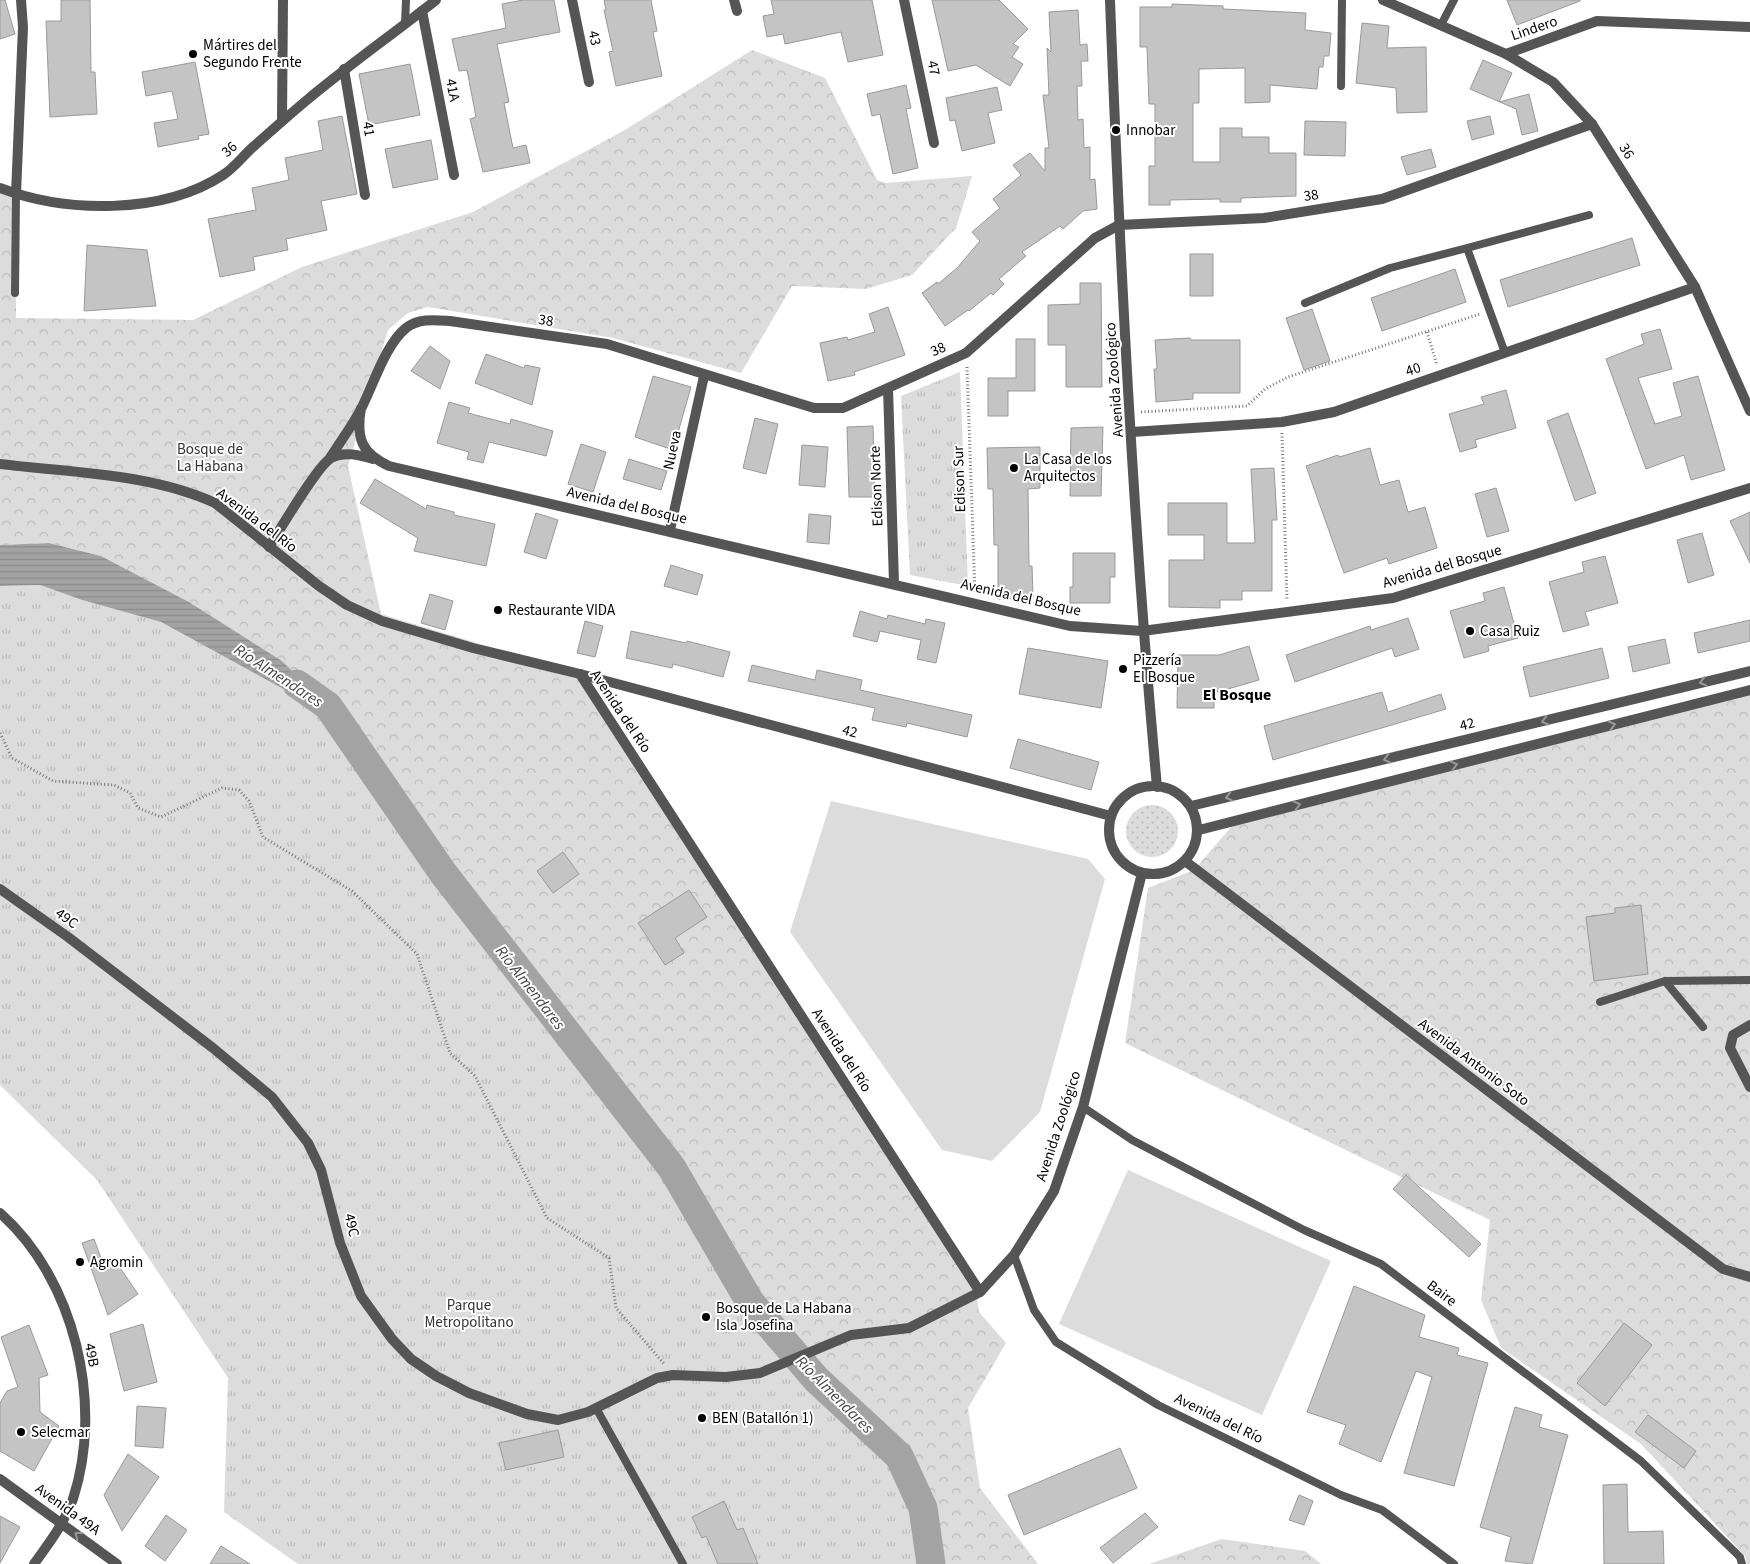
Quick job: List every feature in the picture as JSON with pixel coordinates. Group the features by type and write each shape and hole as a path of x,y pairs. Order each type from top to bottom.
{"street":[{"path":"16,194 23,28 21,0"},
{"path":"282,120 283,0"},
{"name":"36","path":"0,188 16,194 90,206 143,204 180,196 204,186 224,174 282,120 344,69 436,0"},
{"name":"43","path":"572,0 589,82"},
{"path":"734,0 737,11"},
{"name":"47","path":"904,0 934,143"},
{"name":"Avenida Zoológico","path":"1110,0 1119,225 1142,631 1157,787"},
{"name":"36","path":"1383,0 1506,54 1553,82 1592,124 1695,287 1750,411"},
{"name":"41A","path":"422,11 454,175"},
{"name":"Lindero","path":"1506,54 1597,21 1750,27"},
{"name":"41","path":"344,69 365,195"},
{"name":"38","path":"330,458 362,408 395,341 405,329 417,322 431,320 607,344 704,376 814,408 843,408 966,353 1095,238 1119,225 1264,218 1382,199 1592,124"},
{"name":"40","path":"1132,432 1282,422 1334,412 1695,287"},
{"name":"Nueva","path":"670,530 704,376"},
{"name":"Edison Norte","path":"888,388 894,583"},
{"path":"362,408 358,424 361,440 365,450 374,459"},
{"name":"Avenida del Bosque","path":"330,458 352,453 374,459 389,466 670,530 1070,626 1142,631 1394,598 1750,488"},
{"path":"269,547 307,488 330,458"},
{"name":"Avenida del Río","path":"0,464 171,486 215,503 269,547 347,605 382,620 474,648 580,674 980,1292"},
{"name":"42","path":"1191,806 1750,671"},
{"name":"42","path":"580,674 1111,816"},
{"path":"1199,830 1750,690"},
{"path":"1157,787 1168,789 1180,795 1191,806 1197,818 1199,830 1192,851 1185,861 1165,873 1142,873 1129,868 1118,858 1111,845 1109,831 1111,816 1118,804 1128,794 1138,788 1157,787"},
{"name":"Avenida Antonio Soto","path":"1185,861 1723,1269 1750,1277"},
{"name":"Avenida Zoológico","path":"726,1377 760,1373 851,1335 909,1328 980,1292 1014,1255 1054,1191 1083,1107 1142,873"},
{"name":"49C","path":"0,889 68,937 206,1042 272,1097 308,1143 321,1170 340,1243 361,1296 392,1339 411,1358 436,1376 469,1393 527,1414 542,1418 567,1419 596,1408 638,1386 674,1374 726,1377"},
{"path":"1750,1026 1732,1035 1730,1048 1750,1087"},
{"name":"49B","path":"0,1212 44,1264 70,1319 85,1404 78,1481 63,1523 34,1564"},
{"name":"Avenida 49A","path":"0,1479 117,1564"}],"lane":[{"path":"405,24 406,0"},
{"path":"1341,86 1342,0"},
{"path":"1441,25 1454,0"},
{"path":"15,293 16,194"},
{"path":"1305,302 1390,268 1589,215"},
{"path":"1467,248 1505,353"},
{"path":"1600,1002 1664,981 1750,980"},
{"path":"1664,981 1703,1027"},
{"name":"Baire","path":"1083,1107 1141,1145 1304,1230 1381,1264 1641,1461 1740,1558 1742,1564"},
{"name":"Avenida del Río","path":"1014,1255 1034,1310 1056,1342 1158,1404 1341,1494 1382,1510 1454,1564"},
{"path":"596,1408 684,1564"}],"path":[{"path":"1131,412 1247,406 1265,389 1288,377 1490,311"},
{"path":"1427,332 1441,375"},
{"name":"Edison Sur","path":"966,353 975,603"},
{"path":"1282,422 1288,612"},
{"path":"0,733 12,758 53,781 114,785 130,793 138,808 161,816 222,788 239,790 249,801 263,837 352,892 418,954 450,1053 475,1076 546,1218 609,1258 616,1308 674,1374"}],"green space":[{"name":"Bosque de La Habana","path":"752,50 825,78 877,180 886,183 972,176 956,228 912,275 866,289 792,286 741,373 613,338 428,307 408,313 388,330 348,466 381,614 580,674 976,1290 979,1312 1006,1343 968,1408 980,1488 1038,1564 931,1564 923,1508 750,1302 672,1168 443,873 328,706 282,661 189,602 101,556 49,543 0,545 0,188 16,194 16,318 193,320 302,267 473,212 625,130"},
{"path":"960,372 968,586 910,575 901,396"},
{"name":"Parque Metropolitano","path":"40,585 82,600 161,622 287,691 328,706 443,873 672,1168 750,1302 816,1379 899,1456 923,1508 931,1564 298,1564 224,1512 228,1378 97,1180 0,1085 0,586"},
{"path":"1750,693 1750,1564 1747,1564 1745,1556 1641,1444 1501,1348 1481,1300 1490,1220 1125,1043 1148,888 1194,870 1232,826"},
{"path":"831,801 1088,859 1105,879 1040,1112 992,1161 942,1150 790,932"},
{"path":"1152,805 1162,807 1170,813 1176,821 1178,831 1176,841 1170,849 1162,855 1152,857 1142,855 1134,849 1128,841 1126,831 1128,821 1134,813 1142,807"},
{"path":"1128,1170 1331,1261 1262,1415 1059,1324"},
{"path":"1222,1539 1305,1551 1321,1564 1149,1564"}],"water":[{"path":"49,543 101,556 189,602 282,661 328,706 287,691 161,622 82,600 40,585 0,586 0,545"}],"building":[{"path":"0,0 5,0 15,34 0,39"},
{"path":"61,0 90,0 91,72 95,72 97,114 50,117 46,21 61,21"},
{"path":"523,0 554,0 560,32 497,44 509,102 504,103 513,148 526,145 530,163 483,172 470,119 476,117 467,70 459,71 452,39 506,28 502,4"},
{"path":"604,0 651,0 657,31 653,32 662,76 616,86 609,52 613,51 604,10 606,10"},
{"path":"771,0 872,0 883,55 848,62 841,32 785,44 783,34 767,37 763,16 774,14"},
{"path":"932,0 999,0 1028,29 1013,44 1019,47 1012,57 1023,64 1010,86 976,65 948,71"},
{"path":"1507,0 1580,0 1580,1 1517,25"},
{"path":"1172,4 1223,6 1223,9 1306,13 1305,30 1331,33 1329,56 1324,56 1323,67 1319,67 1317,89 1270,85 1270,102 1245,103 1245,68 1199,69 1199,103 1193,103 1193,162 1220,162 1220,128 1242,128 1242,137 1269,137 1269,153 1296,153 1296,196 1241,198 1241,202 1220,202 1220,199 1170,200 1170,205 1149,205 1149,166 1155,166 1155,104 1149,104 1147,47 1140,47 1140,7 1172,7"},
{"path":"1078,10 1080,45 1087,44 1088,61 1081,61 1082,86 1077,86 1078,120 1083,119 1084,148 1090,147 1090,180 1095,179 1097,209 1083,211 1063,229 1060,226 1022,252 1026,256 999,279 1004,284 993,295 991,293 969,311 945,326 922,293 937,282 938,284 957,268 980,241 972,232 1000,208 993,199 1021,175 1013,165 1030,153 1045,171 1045,148 1049,148 1043,95 1049,95 1047,48 1051,52 1049,12"},
{"path":"1362,23 1389,26 1387,48 1426,47 1427,112 1397,113 1396,88 1356,83"},
{"path":"1483,60 1512,73 1499,102 1470,89"},
{"path":"195,62 209,134 198,136 199,139 158,147 154,123 178,119 172,91 146,96 142,72"},
{"path":"410,64 420,115 369,125 359,74"},
{"path":"906,85 911,108 906,109 918,168 893,174 880,114 872,116 867,94"},
{"path":"997,87 1002,110 988,113 995,143 962,151 955,120 950,121 946,98"},
{"path":"1529,94 1538,131 1522,135 1516,109 1500,102"},
{"path":"342,116 357,194 321,201 327,230 286,239 288,250 253,257 255,270 220,277 208,219 256,210 252,188 289,180 285,158 323,150 318,121"},
{"path":"1490,116 1494,134 1472,140 1467,121"},
{"path":"1305,121 1346,122 1345,156 1304,155"},
{"path":"431,140 438,179 393,188 385,149"},
{"path":"1431,149 1436,167 1407,175 1401,157"},
{"path":"1632,238 1640,265 1508,307 1500,280"},
{"path":"87,245 147,250 156,306 84,311"},
{"path":"1190,254 1213,254 1213,296 1190,296"},
{"path":"1455,269 1466,302 1382,331 1371,298"},
{"path":"1080,283 1101,283 1102,387 1066,387 1066,345 1048,345 1048,305 1080,304"},
{"path":"888,307 905,355 854,372 855,375 828,381 820,343 847,337 848,340 875,332 869,314"},
{"path":"1312,309 1330,361 1304,370 1286,318"},
{"path":"1660,329 1672,369 1638,378 1655,424 1682,416 1673,383 1698,376 1725,470 1691,480 1684,455 1646,469 1606,359 1644,344 1641,334"},
{"path":"1190,338 1191,340 1240,340 1240,393 1193,393 1193,399 1156,402 1154,369 1157,369 1155,340"},
{"path":"1016,339 1035,339 1035,391 1008,391 1008,416 988,416 988,378 1016,378"},
{"path":"430,346 450,361 440,389 411,371"},
{"path":"486,354 524,368 525,365 540,368 532,405 475,383"},
{"path":"653,376 691,387 673,450 635,437"},
{"path":"1506,390 1516,428 1475,440 1477,447 1460,452 1449,414 1484,404 1481,397"},
{"path":"449,402 470,408 468,413 510,424 511,419 553,431 546,456 489,442 483,463 467,459 469,452 437,443"},
{"path":"1568,413 1596,493 1575,501 1547,421"},
{"path":"755,418 778,424 766,474 743,468"},
{"path":"873,426 875,497 849,497 847,427"},
{"path":"1103,427 1101,496 1070,496 1071,428"},
{"path":"581,444 606,452 593,492 568,484"},
{"path":"802,445 828,447 825,487 799,485"},
{"path":"1040,447 1040,488 1028,489 1029,566 1032,566 1033,598 998,599 998,545 994,545 993,489 988,489 987,448"},
{"path":"1370,448 1380,485 1399,480 1408,512 1425,507 1437,548 1389,564 1387,558 1344,573 1306,466 1338,455 1339,457"},
{"path":"629,459 667,471 661,490 623,479"},
{"path":"1274,468 1277,520 1272,520 1272,591 1242,591 1242,600 1220,600 1220,608 1169,607 1169,560 1204,560 1204,535 1168,535 1168,503 1227,503 1227,543 1255,543 1251,469"},
{"path":"375,479 426,509 427,505 454,512 454,515 495,524 486,566 414,551 418,538 360,503"},
{"path":"1496,488 1509,531 1487,537 1475,494"},
{"path":"1750,512 1750,563 1730,521"},
{"path":"536,513 558,520 546,559 524,552"},
{"path":"809,514 831,516 829,544 807,542"},
{"path":"1702,533 1714,575 1688,583 1677,540"},
{"path":"1073,553 1115,553 1115,577 1110,577 1110,603 1070,603 1070,587 1073,587"},
{"path":"1605,556 1618,603 1585,612 1589,625 1563,632 1549,582 1584,572 1582,562"},
{"path":"671,565 703,575 697,595 664,586"},
{"path":"1504,587 1518,638 1488,646 1489,651 1464,658 1450,611 1485,601 1483,593"},
{"path":"430,594 453,601 445,630 421,623"},
{"path":"860,611 887,619 888,615 925,624 926,619 945,623 936,663 917,659 921,640 880,631 877,642 853,636"},
{"path":"1408,618 1419,649 1395,657 1392,648 1295,682 1286,655 1370,626 1371,630"},
{"path":"1750,620 1750,641 1698,653 1694,633"},
{"path":"585,621 603,626 595,657 577,653"},
{"path":"631,631 686,643 687,641 730,652 723,677 673,664 672,668 626,658"},
{"path":"1665,639 1670,663 1633,672 1628,647"},
{"path":"1249,646 1259,680 1214,693 1214,708 1177,708 1178,655 1219,655"},
{"path":"1028,648 1108,661 1101,708 1019,694"},
{"path":"1602,648 1609,678 1530,697 1523,667"},
{"path":"752,665 815,680 817,670 862,680 860,690 972,715 967,737 907,723 906,727 872,720 875,708 748,681"},
{"path":"1382,692 1388,712 1441,694 1446,709 1273,760 1264,726"},
{"path":"1018,739 1099,762 1091,790 1010,768"},
{"path":"563,852 579,874 553,893 537,871"},
{"path":"689,890 707,917 675,938 684,953 665,965 638,923"},
{"path":"1641,905 1648,974 1594,981 1586,917 1615,913 1615,908"},
{"path":"1406,1175 1481,1244 1469,1257 1393,1189"},
{"path":"94,1239 104,1266 114,1259 138,1294 108,1315 82,1243"},
{"path":"1354,1286 1425,1315 1419,1337 1459,1348 1457,1355 1488,1363 1454,1486 1404,1473 1432,1377 1416,1371 1381,1462 1339,1444 1346,1425 1307,1412"},
{"path":"1624,1323 1652,1345 1605,1406 1577,1383"},
{"path":"143,1324 157,1382 124,1391 110,1334"},
{"path":"29,1325 48,1375 39,1378 40,1412 59,1426 34,1471 0,1451 0,1403 7,1391 18,1387 1,1337"},
{"path":"137,1406 166,1408 163,1448 135,1446"},
{"path":"1515,1407 1542,1415 1539,1427 1568,1435 1532,1564 1505,1561 1511,1537 1480,1527"},
{"path":"1648,1415 1696,1451 1684,1468 1635,1432"},
{"path":"558,1430 564,1457 506,1470 499,1443"},
{"path":"1120,1448 1137,1488 1024,1535 1008,1495"},
{"path":"128,1454 159,1477 122,1531 104,1495"},
{"path":"1627,1484 1628,1532 1663,1531 1664,1564 1604,1564 1603,1485"},
{"path":"1299,1495 1313,1501 1304,1525 1289,1520"},
{"path":"724,1501 737,1530 743,1528 758,1564 718,1564 706,1536 702,1538 692,1517"},
{"path":"1145,1513 1158,1527 1113,1563 1100,1548"},
{"path":"166,1515 187,1530 165,1561 145,1546"},
{"path":"0,1516 20,1527 0,1563"},
{"path":"221,1546 250,1564 210,1564"}],"waterway":[{"name":"Río Almendares","path":"297,684 328,706 443,873 672,1168 750,1302 816,1379 899,1456 923,1508 931,1564"}],"place":[{"name":"Mártires del Segundo Frente","path":"193,54"},
{"name":"Innobar","path":"1116,130"},
{"name":"La Casa de los Arquitectos","path":"1014,468"},
{"name":"Restaurante VIDA","path":"498,610"},
{"name":"Casa Ruiz","path":"1470,631"},
{"name":"Pizzería El Bosque","path":"1123,669"},
{"name":"Agromin","path":"80,1262"},
{"name":"Bosque de La Habana Isla Josefina","path":"706,1317"},
{"name":"BEN (Batallón 1)","path":"702,1418"},
{"name":"Selecmar","path":"21,1432"}],"district":[{"name":"El Bosque","path":"1237,694"}]}
